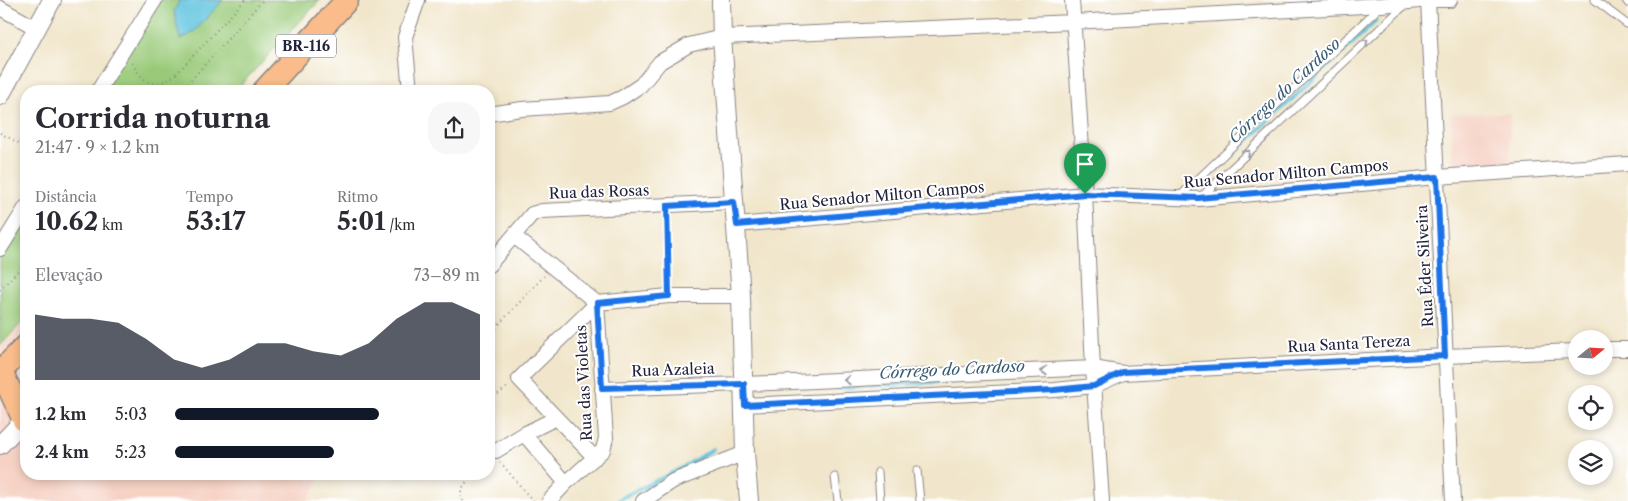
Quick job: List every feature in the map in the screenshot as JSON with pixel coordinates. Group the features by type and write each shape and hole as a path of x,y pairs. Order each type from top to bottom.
{"highway":[{"name":"BR-116","path":"269,85 347,0"},
{"path":"20,352 1,371 20,409"}],"street":[{"path":"0,96 52,0"},
{"path":"102,85 155,0"},
{"path":"409,85 405,37 418,0"},
{"path":"721,0 741,296 748,501"},
{"path":"1072,0 1102,501"},
{"name":"Rua Éder Silveira","path":"1428,0 1453,501"},
{"path":"495,113 522,109 610,103 623,97 640,85 660,62 689,45 722,37 1073,22 1450,0"},
{"path":"0,8 36,28"},
{"name":"Rua Senador Milton Campos","path":"737,225 1085,194 1198,198 1437,177 1628,164"},
{"name":"Rua das Rosas","path":"495,258 532,214 542,211 734,202"},
{"path":"0,249 20,216"},
{"path":"514,236 597,303"},
{"path":"549,501 566,483 595,458 519,379 597,303 669,296 741,296"},
{"name":"Rua das Violetas","path":"595,458 603,450 606,438 597,303"},
{"path":"1613,350 1628,349"},
{"name":"Rua Santa Tereza","path":"744,384 1093,368 1123,372 1568,350"},
{"name":"Rua Santa Tereza","path":"745,405 1054,390 1094,386 1123,372"},
{"name":"Rua Azaleia","path":"602,388 744,384"},
{"path":"496,451 556,418"},
{"path":"0,444 20,424"},
{"path":"524,434 566,483"},
{"path":"643,501 674,481 745,453"}],"lane":[{"path":"1596,0 1628,25"},
{"path":"1198,198 1408,2"},
{"path":"1177,198 1382,5"},
{"path":"917,470 920,501"},
{"path":"878,472 880,501"},
{"path":"836,477 838,501"}],"path":[{"path":"125,47 139,75 154,84 168,81 176,75 245,0"},
{"path":"186,85 263,0"},
{"path":"0,133 20,144"},
{"path":"667,206 669,296"},
{"path":"495,329 552,267"},
{"path":"0,290 20,268"},
{"path":"495,396 519,379"},
{"path":"496,451 495,454 499,461 533,501"},
{"path":"462,501 460,494 468,480"}],"shaded area":[{"path":"1510,113 1510,161 1453,164 1451,114"},
{"path":"20,326 20,480 318,480 315,489 307,501 0,501 0,348"}],"green space":[{"path":"159,0 320,0 241,85 106,85"},
{"path":"20,221 20,324 0,346 0,257"}],"water":[{"path":"180,0 223,0 194,32 180,40 174,11"}],"waterway":[{"name":"Córrego do Cardoso","path":"1208,177 1376,21"},
{"name":"Córrego do Cardoso","path":"839,388 952,381"},
{"name":"Córrego do Cardoso","path":"618,501 682,468 713,449"}],"route":[{"path":"1437,177 1445,356 1123,372 1094,386 1054,390 745,405 744,384 602,388 597,303 669,296 667,206 734,202 737,225 1085,194 1198,198 1437,177"}]}
